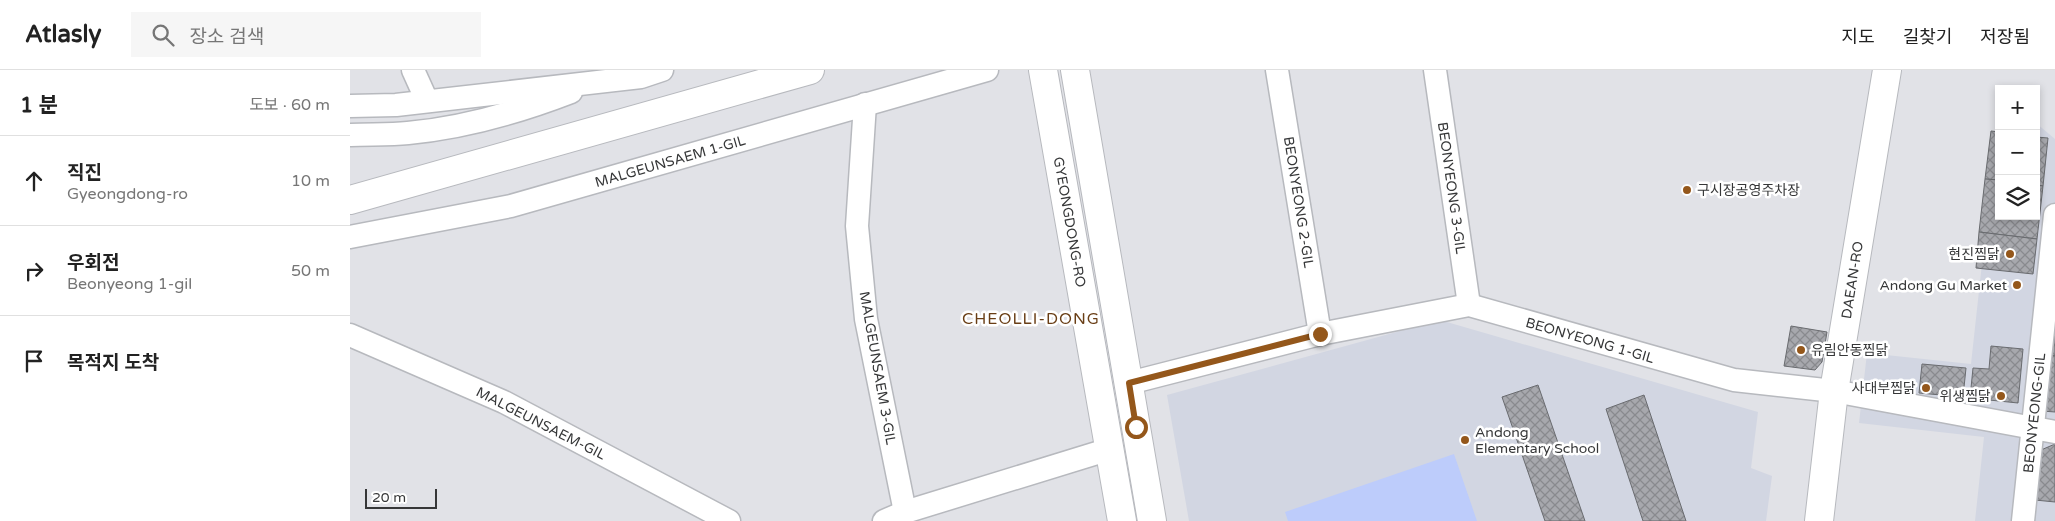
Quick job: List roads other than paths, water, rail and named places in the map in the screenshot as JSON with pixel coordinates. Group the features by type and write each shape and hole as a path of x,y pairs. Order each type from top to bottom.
{"street":[{"path":"413,70 428,101"},
{"path":"350,200 810,70"},
{"name":"MALGEUNSAEM 1-GIL","path":"350,238 512,206 987,70"},
{"name":"GYEONGDONG-RO","path":"1043,70 1122,521"},
{"path":"1075,70 1152,521"},
{"name":"BEONYEONG 2-GIL","path":"1277,70 1320,334"},
{"name":"BEONYEONG 3-GIL","path":"1435,70 1468,305"},
{"name":"DAEAN-RO","path":"1819,521 1834,391 1887,70"},
{"path":"350,106 428,101 602,81 647,72"},
{"path":"350,135 408,133 488,118 531,108 602,81"},
{"name":"MALGEUNSAEM 3-GIL","path":"865,104 857,226 866,319 905,512"},
{"name":"BEONYEONG-GIL","path":"2023,521 2055,215"},
{"name":"BEONYEONG 1-GIL","path":"1129,383 1320,334 1468,305 1734,380 1834,391 2033,426 2055,432"},
{"name":"MALGEUNSAEM-GIL","path":"350,334 504,402 728,521"},
{"path":"884,521 905,512 1110,449"}],"place":[{"name":"구시장공영주차장","path":"1687,190"},
{"name":"현진찜닭","path":"2010,254"},
{"name":"Andong Gu Market","path":"2017,285"},
{"name":"유림안동찜닭","path":"1801,350"},
{"name":"사대부찜닭","path":"1926,388"},
{"name":"위생찜닭","path":"2001,396"},
{"name":"Andong Elementary School","path":"1465,440"}],"district":[{"name":"CHEOLLI-DONG","path":"1031,318"}]}
